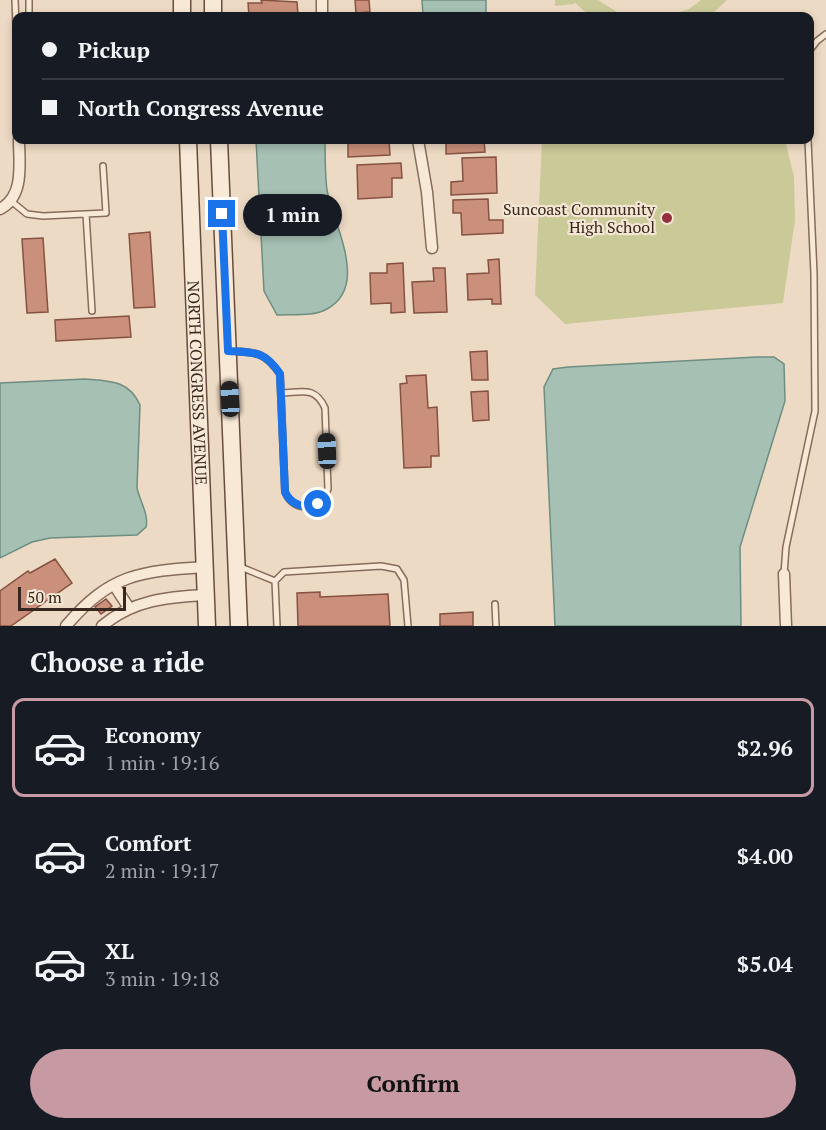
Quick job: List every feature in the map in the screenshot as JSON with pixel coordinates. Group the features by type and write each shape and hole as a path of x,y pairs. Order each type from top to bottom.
{"street":[{"path":"0,209 11,201 17,189 19,144"},
{"name":"NORTH CONGRESS AVENUE","path":"188,144 207,626"},
{"name":"NORTH CONGRESS AVENUE","path":"219,144 239,626"},
{"path":"419,144 427,192 432,248"},
{"path":"66,626 93,598 139,573 205,567"},
{"path":"784,574 786,626"},
{"path":"114,585 129,608"},
{"path":"102,626 129,608 154,599 206,595"}],"lane":[{"path":"814,45 826,34"},
{"path":"784,574 786,547 815,411 814,274 808,144"},
{"path":"11,201 27,214 43,216 106,213 103,166"},
{"path":"86,214 92,311"},
{"path":"228,351 256,353 271,360 280,374 285,492 288,499 294,503 311,506 322,501 328,489 325,408 320,398 313,392 282,393"},
{"path":"237,565 275,581"},
{"path":"277,626 275,581 284,572 381,566 397,569 404,580 408,626"},
{"path":"495,604 496,626"}],"shaded area":[{"path":"422,0 486,0 486,12 423,12"},
{"path":"555,0 598,0 617,12 585,12 574,2 574,4 555,6"},
{"path":"701,0 727,0 714,12 680,12"},
{"path":"256,144 325,144 327,190 345,254 346,285 340,299 321,312 309,314 277,315 264,291"},
{"name":"Suncoast Community High School","path":"542,144 786,144 794,177 795,220 783,303 565,324 535,295"},
{"path":"774,357 784,364 785,401 740,547 741,626 555,626 544,387 553,369"},
{"path":"85,379 124,386 140,405 137,488 145,513 146,527 137,535 50,538 32,542 0,558 0,383"}],"building":[{"path":"261,0 297,2 298,12 249,12 248,3 262,3"},
{"path":"355,0 369,0 370,12 356,12"},
{"path":"348,144 389,144 390,155 348,157"},
{"path":"446,144 484,144 485,152 446,154"},
{"path":"496,157 497,193 451,195 451,182 463,181 462,158"},
{"path":"401,163 402,178 392,178 392,197 358,199 357,165"},
{"path":"488,199 489,220 503,220 503,233 462,235 461,213 453,213 453,200"},
{"path":"150,232 155,307 134,308 129,234"},
{"path":"43,238 48,312 27,313 22,239"},
{"path":"499,259 501,304 492,304 492,299 468,300 467,274 489,273 488,260"},
{"path":"403,263 405,312 391,313 391,303 371,304 370,273 387,273 387,264"},
{"path":"433,268 445,268 447,312 414,313 412,282 434,281"},
{"path":"129,316 131,337 56,341 55,320"},
{"path":"487,351 488,380 472,380 470,352"},
{"path":"426,375 428,408 437,407 439,456 431,456 431,467 404,468 400,384 407,383 406,376"},
{"path":"488,391 489,420 473,421 471,392"},
{"path":"55,559 72,583 11,626 0,626 0,591 28,571 30,573"},
{"path":"320,592 320,597 388,594 390,626 298,626 297,593"},
{"path":"106,599 112,606 101,614 95,607"},
{"path":"473,612 473,626 440,626 440,614"}],"place":[{"name":"Suncoast Community High School","path":"667,218"}],"route":[{"path":"222,214 228,351 256,353 271,360 280,374 285,492 288,499 305,507 318,504"}]}
